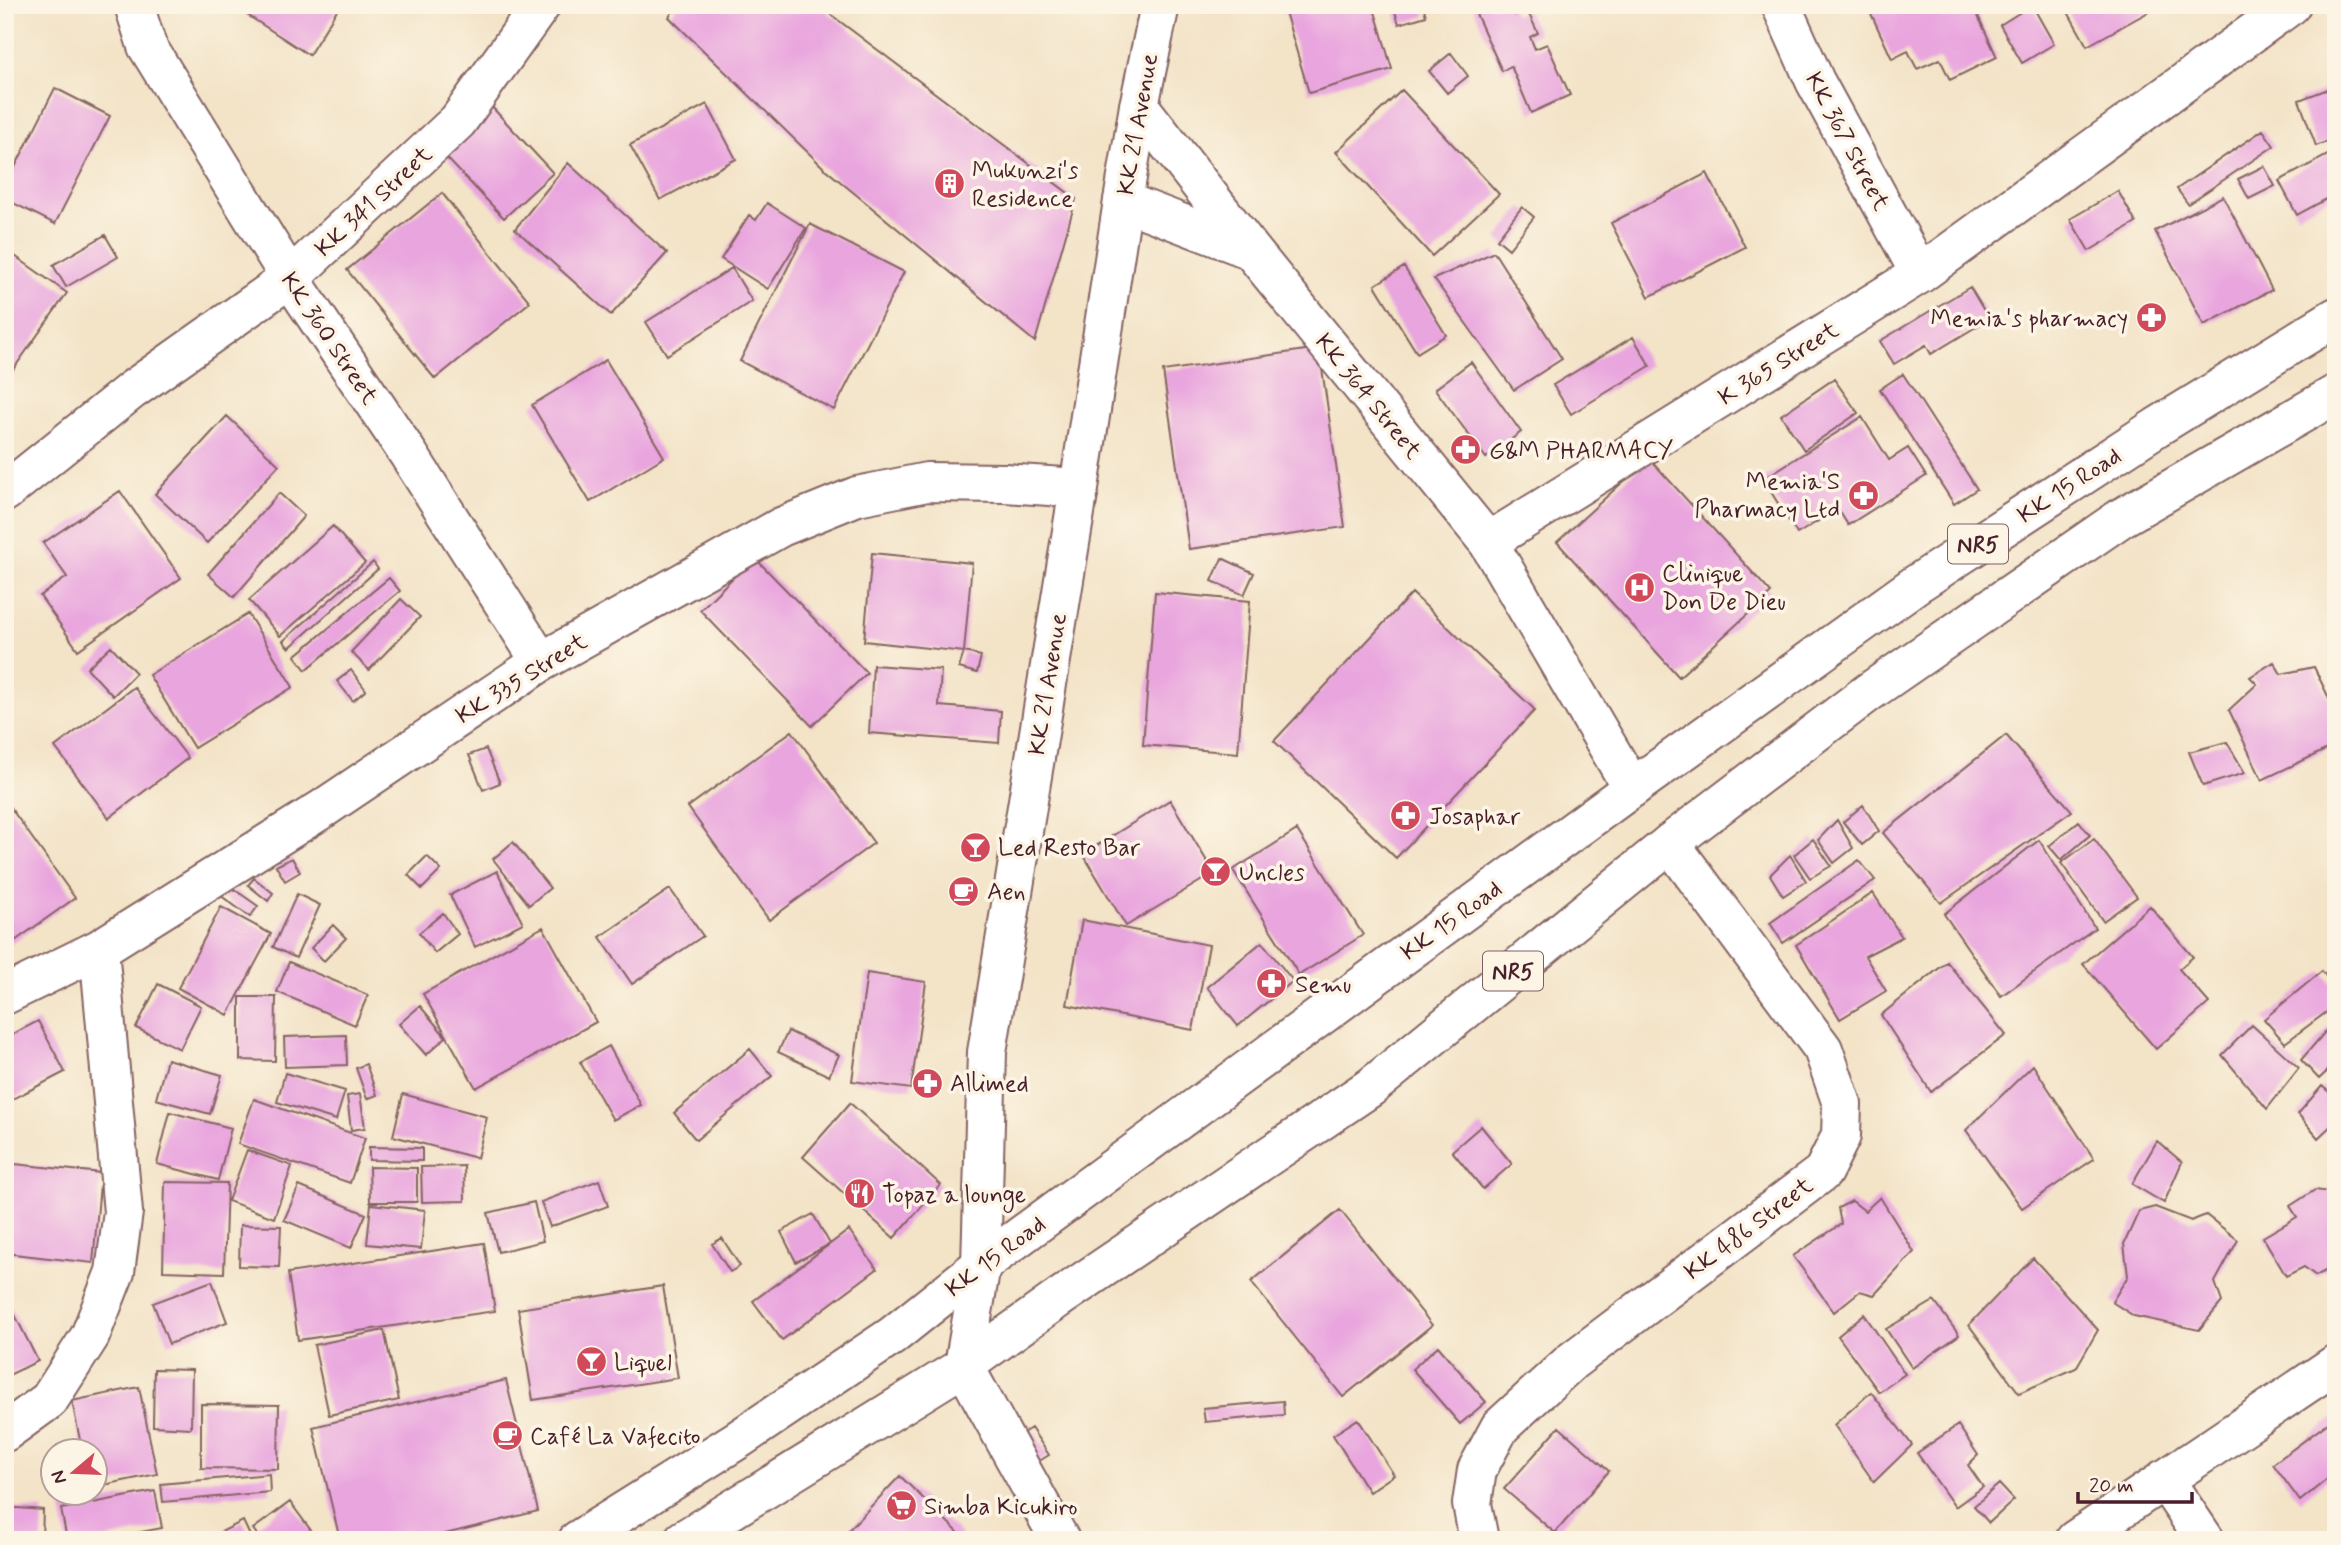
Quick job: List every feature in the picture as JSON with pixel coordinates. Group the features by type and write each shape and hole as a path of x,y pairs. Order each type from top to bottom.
{"main road":[{"name":"KK 360 Street","path":"134,5 147,46 290,278 541,662"},
{"name":"KK 341 Street","path":"5,492 132,390 290,278 458,121 541,5"},
{"name":"KK 21 Avenue","path":"964,1366 981,1265 987,1052 1123,201 1160,5"},
{"name":"KK 367 Street","path":"1781,5 1815,81 1920,274"},
{"name":"K 365 Street","path":"1488,542 1920,274 2291,5"},
{"name":"KK 364 Street","path":"1139,106 1251,250 1488,542"},
{"name":"KK 364 Street","path":"1123,201 1251,250"},
{"name":"KK 15 Road","path":"578,1540 739,1440 892,1336 981,1265 1915,584 2157,427 2336,317"},
{"name":"NR5","path":"684,1540 964,1366 1059,1298 1371,1087 1670,843 1869,692 2121,518 2336,394"},
{"name":"KK 335 Street","path":"5,995 99,949 324,808 541,662 781,527 857,496 927,482 1004,482 1079,488"},
{"path":"1488,542 1632,788"},
{"name":"KK 486 Street","path":"1479,1540 1472,1504 1476,1470 1500,1427 1572,1361 1823,1172 1841,1136 1842,1104 1823,1049 1670,843"},
{"path":"5,1432 49,1399 90,1336 115,1272 123,1212 99,949"},
{"path":"2075,1540 2336,1364"},
{"path":"964,1366 1060,1540"},
{"path":"2164,1479 2205,1540"}],"building":[{"path":"232,5 340,5 309,55"},
{"name":"Mukunzi's Residence","path":"677,5 818,5 1076,199 1035,342 825,169 669,17"},
{"path":"1283,5 1373,5 1392,69 1309,93"},
{"path":"1393,5 1423,5 1426,16 1399,24"},
{"path":"1472,5 1510,5 1515,15 1527,10 1538,33 1530,37 1535,49 1547,44 1570,95 1531,113 1511,66 1502,71"},
{"path":"1973,5 1997,57 1950,80 1940,59 1917,69 1908,51 1892,59 1868,7"},
{"path":"2032,5 2054,44 2022,63 2000,25"},
{"path":"2064,5 2161,5 2087,46"},
{"path":"1451,53 1468,76 1447,93 1429,71"},
{"path":"2336,86 2336,138 2316,146 2299,100"},
{"path":"55,88 110,116 55,224 5,199 5,187"},
{"path":"1402,90 1499,194 1432,256 1336,152"},
{"path":"707,104 736,159 660,200 630,145"},
{"path":"490,105 553,173 504,218 441,152"},
{"path":"2263,130 2274,146 2188,204 2177,189"},
{"path":"2333,152 2336,158 2336,194 2297,215 2279,181"},
{"path":"568,163 667,253 611,315 515,229"},
{"path":"2264,166 2275,186 2249,199 2238,179"},
{"path":"1707,173 1745,247 1649,297 1611,223"},
{"path":"2118,191 2136,223 2089,251 2070,219"},
{"path":"442,193 530,302 435,379 347,270"},
{"path":"2223,196 2272,290 2204,325 2155,231"},
{"path":"767,203 806,228 768,289 721,259 749,215 756,220"},
{"path":"1522,207 1534,217 1509,249 1497,239"},
{"path":"810,224 904,272 834,410 740,361"},
{"path":"105,235 118,257 66,287 53,265"},
{"path":"5,249 67,293 5,381"},
{"path":"1494,252 1562,359 1514,390 1434,279"},
{"path":"1404,267 1446,335 1417,353 1375,285"},
{"path":"732,268 752,301 667,355 646,322"},
{"path":"1970,287 1989,319 1931,354 1926,345 1894,364 1880,341"},
{"path":"1633,337 1650,366 1571,414 1553,385"},
{"path":"1319,348 1345,527 1189,549 1163,371"},
{"path":"606,360 664,457 590,502 532,405"},
{"path":"1471,362 1521,432 1486,458 1435,389"},
{"path":"1903,374 1977,489 1954,504 1880,389"},
{"path":"1834,379 1858,413 1804,450 1781,415"},
{"path":"227,416 279,465 207,543 155,494"},
{"path":"1862,417 1889,460 1908,448 1926,476 1848,525 1838,509 1797,534 1763,479"},
{"path":"1649,458 1771,593 1679,677 1557,542"},
{"path":"120,491 181,578 78,650 40,596 67,577 43,543"},
{"path":"279,493 304,516 234,597 208,574"},
{"path":"333,526 365,563 280,636 249,600"},
{"path":"872,553 972,563 964,652 864,641"},
{"path":"754,557 867,673 812,726 700,610"},
{"path":"1222,558 1254,573 1244,595 1212,581"},
{"path":"373,562 378,569 289,648 283,641"},
{"path":"389,578 400,591 306,670 295,656"},
{"path":"1155,592 1250,601 1238,753 1143,745"},
{"path":"1412,593 1535,710 1396,858 1274,741"},
{"path":"401,599 420,617 369,670 351,652"},
{"path":"248,614 293,687 194,748 149,675"},
{"path":"111,646 136,673 113,696 87,668"},
{"path":"964,652 981,656 977,673 959,668"},
{"path":"2274,662 2281,674 2314,667 2336,713 2336,745 2262,780 2229,710 2257,684 2250,677"},
{"path":"873,665 941,670 939,706 1001,711 999,743 869,733"},
{"path":"351,670 366,690 353,701 337,681"},
{"path":"134,687 188,758 109,818 55,747"},
{"path":"792,731 874,843 769,920 688,807"},
{"path":"2006,735 2072,811 1941,903 1883,833"},
{"path":"2227,742 2245,773 2203,786 2189,752"},
{"path":"486,749 500,783 483,790 469,755"},
{"path":"5,800 75,898 5,948"},
{"path":"1170,800 1214,873 1126,926 1083,854"},
{"path":"1863,805 1879,831 1862,845 1843,822"},
{"path":"1837,820 1853,848 1834,863 1818,840"},
{"path":"2079,821 2090,835 2061,860 2049,846"},
{"path":"1297,830 1363,935 1299,975 1233,870"},
{"path":"1813,839 1831,866 1810,878 1794,855"},
{"path":"2094,839 2137,897 2103,921 2061,863"},
{"path":"2039,840 2095,928 2001,996 1944,914"},
{"path":"513,842 550,888 529,905 493,859"},
{"path":"1790,855 1806,881 1783,896 1770,875"},
{"path":"427,856 441,870 422,889 408,875"},
{"path":"292,858 300,872 285,881 276,866"},
{"path":"1859,860 1875,880 1783,943 1770,923"},
{"path":"497,871 523,923 475,947 450,895"},
{"path":"254,878 273,893 268,901 248,885"},
{"path":"228,885 258,906 250,917 220,895"},
{"path":"670,889 703,936 632,984 600,937"},
{"path":"1873,893 1902,937 1865,956 1886,991 1840,1019 1796,945"},
{"path":"297,894 320,905 296,958 273,947"},
{"path":"2150,906 2193,957 2179,969 2209,1003 2156,1049 2083,964"},
{"path":"221,907 271,934 228,1015 178,988"},
{"path":"443,913 458,934 435,953 419,933"},
{"path":"1082,920 1209,945 1193,1030 1067,1005"},
{"path":"333,925 346,938 324,961 311,948"},
{"path":"543,927 596,1022 476,1088 423,994"},
{"path":"1262,942 1293,981 1238,1026 1207,987"},
{"path":"289,962 368,995 355,1025 277,992"},
{"path":"1947,962 2006,1035 1931,1092 1881,1015"},
{"path":"2322,971 2336,989 2336,1005 2285,1043 2264,1019"},
{"path":"867,973 926,982 911,1089 852,1081"},
{"path":"158,984 201,1006 180,1049 136,1028"},
{"path":"240,997 276,997 275,1061 240,1060"},
{"path":"420,1006 446,1037 426,1055 399,1024"},
{"path":"2336,1019 2336,1063 2319,1079 2301,1060"},
{"path":"38,1021 65,1072 5,1103 5,1038"},
{"path":"2252,1025 2299,1068 2267,1109 2222,1055"},
{"path":"788,1031 839,1055 829,1076 778,1052"},
{"path":"346,1035 347,1065 285,1067 284,1037"},
{"path":"609,1046 641,1105 613,1120 580,1062"},
{"path":"750,1049 772,1076 696,1140 674,1113"},
{"path":"167,1059 222,1075 210,1114 156,1099"},
{"path":"366,1064 377,1095 367,1099 356,1068"},
{"path":"2033,1065 2094,1159 2022,1208 1966,1130"},
{"path":"285,1073 345,1091 336,1120 277,1102"},
{"path":"2322,1086 2336,1098 2336,1121 2318,1138 2298,1114"},
{"path":"360,1094 365,1128 351,1130 347,1096"},
{"path":"403,1094 487,1117 477,1158 393,1136"},
{"path":"254,1099 365,1138 350,1183 238,1144"},
{"path":"850,1103 941,1185 894,1238 803,1157"},
{"path":"170,1112 231,1128 218,1180 157,1164"},
{"path":"1481,1126 1512,1164 1483,1189 1452,1151"},
{"path":"2157,1141 2182,1162 2164,1203 2132,1184"},
{"path":"369,1147 422,1148 422,1161 369,1160"},
{"path":"247,1150 292,1166 274,1218 228,1201"},
{"path":"5,1163 101,1173 93,1263 5,1253"},
{"path":"464,1166 465,1201 422,1202 421,1167"},
{"path":"369,1167 417,1168 417,1202 370,1202"},
{"path":"599,1180 608,1206 550,1227 541,1202"},
{"path":"165,1182 227,1183 224,1273 163,1271"},
{"path":"299,1186 366,1214 351,1248 284,1220"},
{"path":"2315,1190 2336,1193 2336,1265 2316,1276 2304,1267 2286,1276 2263,1237 2297,1217 2290,1206"},
{"path":"1880,1197 1914,1252 1874,1295 1860,1291 1834,1312 1793,1256 1841,1224 1838,1208 1852,1201 1865,1211"},
{"path":"534,1202 543,1241 498,1252 488,1213"},
{"path":"371,1204 425,1210 421,1249 367,1244"},
{"path":"2155,1207 2191,1221 2206,1215 2238,1240 2215,1282 2222,1302 2199,1330 2134,1316 2112,1302 2128,1276 2124,1244 2139,1211"},
{"path":"1340,1210 1432,1325 1343,1397 1251,1282"},
{"path":"813,1214 830,1244 796,1262 781,1232"},
{"path":"240,1225 281,1226 279,1267 239,1266"},
{"path":"849,1230 877,1269 782,1340 753,1301"},
{"path":"722,1238 740,1266 730,1272 712,1244"},
{"path":"484,1243 495,1311 298,1340 288,1273"},
{"path":"2033,1258 2098,1330 2076,1368 2019,1393 1969,1325"},
{"path":"212,1281 227,1322 169,1344 153,1303"},
{"path":"663,1286 678,1378 533,1400 518,1309"},
{"path":"5,1295 38,1361 5,1377"},
{"path":"1934,1301 1959,1335 1912,1368 1886,1329"},
{"path":"1864,1314 1905,1374 1879,1392 1838,1336"},
{"path":"384,1330 399,1400 329,1415 314,1345"},
{"path":"1438,1346 1486,1402 1460,1424 1412,1369"},
{"path":"154,1369 192,1370 191,1428 153,1426"},
{"path":"506,1380 538,1511 421,1540 340,1540 313,1427"},
{"path":"139,1387 157,1474 108,1484 108,1436 79,1436 72,1401"},
{"path":"1871,1392 1912,1445 1874,1482 1834,1425"},
{"path":"1283,1401 1284,1415 1205,1422 1203,1408"},
{"path":"201,1404 279,1405 278,1469 201,1468"},
{"path":"2336,1417 2336,1472 2300,1501 2273,1464"},
{"path":"1358,1419 1394,1475 1369,1492 1333,1435"},
{"path":"1958,1425 1978,1455 1968,1465 1983,1487 1955,1507 1917,1453"},
{"path":"1559,1427 1609,1471 1555,1533 1504,1489"},
{"path":"1031,1428 1049,1455 1033,1465 1015,1438"},
{"path":"269,1474 270,1492 163,1502 161,1484"},
{"name":"Simba Kicukiro","path":"900,1476 962,1536 958,1540 839,1540"},
{"path":"1999,1484 2014,1500 1989,1523 1974,1506"},
{"path":"155,1491 162,1528 100,1540 67,1540 61,1509 108,1506 108,1500"},
{"path":"290,1502 318,1540 261,1540 253,1529"},
{"path":"5,1507 43,1510 42,1540 5,1540"},
{"path":"243,1521 252,1540 205,1540"}],"place":[{"name":"Mukunzi's Residence","path":"949,184"},
{"name":"Memia's pharmacy","path":"2151,318"},
{"name":"G&M PHARMACY","path":"1466,450"},
{"name":"Memia'S Pharmacy Ltd","path":"1863,495"},
{"name":"Clinique Don De Dieu","path":"1639,587"},
{"name":"Josaphar","path":"1406,816"},
{"name":"Led Resto Bar","path":"975,847"},
{"name":"Uncles","path":"1216,872"},
{"name":"Aen","path":"964,891"},
{"name":"Semu","path":"1272,984"},
{"name":"Allimed","path":"927,1083"},
{"name":"Topaz a lounge","path":"859,1194"},
{"name":"Liquel","path":"591,1362"},
{"name":"Café La Vafecito","path":"507,1436"},
{"name":"Simba Kicukiro","path":"901,1506"}]}
